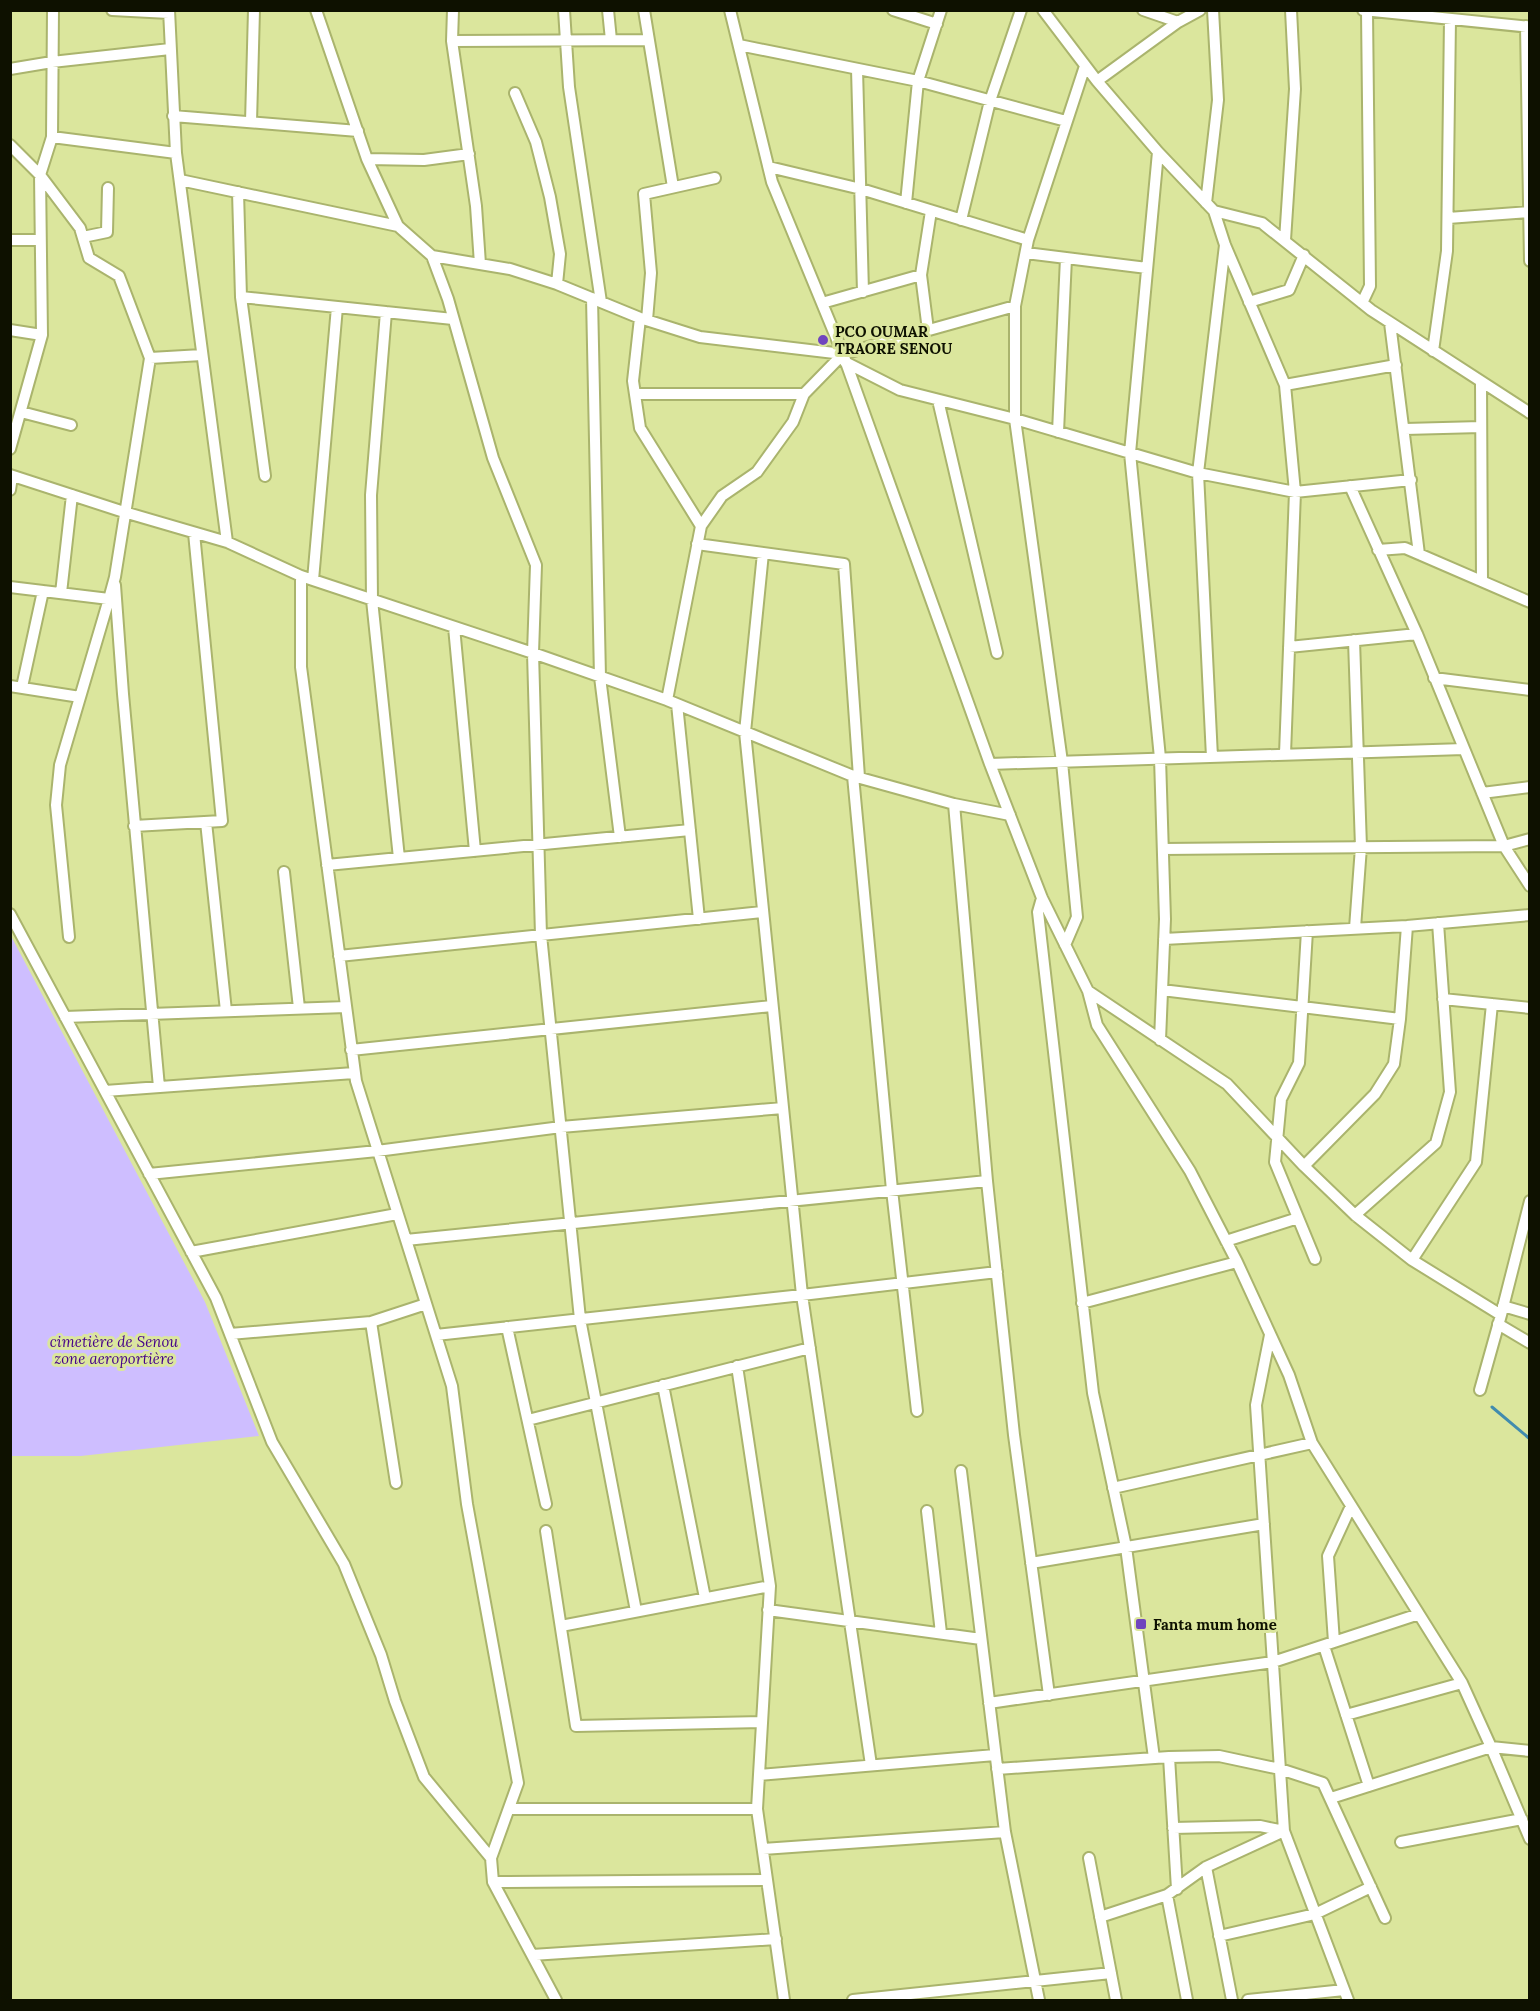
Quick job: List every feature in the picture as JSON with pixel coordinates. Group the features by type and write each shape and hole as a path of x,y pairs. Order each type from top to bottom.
{"street":[{"path":"10,449 14,423 21,412 42,335 40,175 52,137 53,10"},
{"path":"112,10 169,12 176,153 226,542"},
{"path":"251,122 254,10"},
{"path":"315,10 367,159 398,226 432,255 510,269 557,284 644,319 700,337 844,358 900,390 1015,419 1198,473 1295,492 1411,480"},
{"path":"453,10 452,40 476,206 480,264"},
{"path":"564,10 568,87 596,300 600,677 620,837"},
{"path":"608,10 610,40"},
{"path":"644,10 673,187"},
{"path":"730,10 772,182 844,358 990,764 1042,898 1088,991 1097,1025 1190,1171 1237,1262 1289,1375 1312,1443 1462,1683 1530,1839"},
{"path":"893,10 937,24"},
{"path":"906,203 918,81 941,10"},
{"path":"961,220 990,101 1021,10"},
{"path":"1043,10 1097,81 1158,152 1210,207 1285,385 1295,492 1286,754"},
{"path":"1143,10 1178,22"},
{"path":"1097,81 1178,22 1200,10"},
{"path":"1210,207 1218,100 1213,10"},
{"path":"1285,240 1295,89 1291,10"},
{"path":"1363,10 1404,12 1528,26 1530,261"},
{"path":"1362,303 1370,286 1368,11"},
{"path":"1433,351 1447,252 1450,19"},
{"path":"452,40 649,40"},
{"path":"739,45 918,81 1066,121"},
{"path":"10,69 170,49"},
{"path":"1065,945 1077,916 1062,762 1015,419 1015,306 1028,240 1085,66"},
{"path":"857,69 863,292"},
{"path":"515,93 536,142 550,196 560,254 557,284"},
{"path":"173,116 358,131"},
{"path":"52,137 176,153"},
{"path":"10,145 40,175 80,228 89,258 119,276 150,358 115,577 60,765 56,805 69,937"},
{"path":"1158,152 1130,453 1160,758 1164,939 1160,1040"},
{"path":"367,159 424,160 469,154"},
{"path":"769,167 861,189 1028,240"},
{"path":"701,526 640,428 633,381 651,273 644,194 715,178"},
{"path":"180,180 398,226"},
{"path":"83,237 107,232 108,188"},
{"path":"238,192 241,297 265,477"},
{"path":"1210,207 1262,223 1390,323 1530,413"},
{"path":"928,330 921,275 931,211"},
{"path":"1448,218 1529,212"},
{"path":"10,240 40,240"},
{"path":"1212,757 1198,473 1225,245"},
{"path":"1026,253 1147,268"},
{"path":"432,255 493,458 536,565 533,653 541,935 580,1319 636,1611"},
{"path":"1249,302 1289,290 1304,255"},
{"path":"1058,432 1066,258"},
{"path":"822,303 921,275"},
{"path":"241,297 453,319"},
{"path":"699,919 690,830 672,702 701,526 722,496 757,472 793,422 804,394 844,358 928,330 1015,306"},
{"path":"313,580 337,307"},
{"path":"386,312 370,495 372,600 399,858"},
{"path":"1390,323 1419,554"},
{"path":"10,330 42,335"},
{"path":"150,358 202,355"},
{"path":"1285,385 1396,365"},
{"path":"1481,382 1482,581"},
{"path":"635,394 804,394"},
{"path":"938,400 997,653"},
{"path":"21,412 71,425"},
{"path":"1405,429 1481,427"},
{"path":"10,490 11,476 226,542 301,576 672,702 856,777 954,804 1010,814"},
{"path":"1350,486 1417,634 1504,846 1530,886"},
{"path":"61,593 72,495"},
{"path":"134,826 222,821 194,533"},
{"path":"697,544 844,564 856,777 892,1190 917,1412"},
{"path":"1378,549 1405,548 1530,602"},
{"path":"763,553 746,732 762,912 802,1295 871,1765"},
{"path":"301,576 301,667 354,1073 452,1386 467,1504 518,1783 491,1858 493,1882 556,2001"},
{"path":"115,577 134,826 159,1087"},
{"path":"10,587 109,599"},
{"path":"22,687 43,591"},
{"path":"454,627 475,851"},
{"path":"1289,646 1417,634"},
{"path":"1354,640 1361,847 1355,928"},
{"path":"1434,678 1530,690"},
{"path":"10,686 80,697"},
{"path":"990,764 1464,749"},
{"path":"1482,793 1530,787"},
{"path":"954,804 987,1180 1014,1435 1049,1695"},
{"path":"206,822 225,1011"},
{"path":"327,865 690,830"},
{"path":"1163,849 1504,846 1530,839"},
{"path":"284,872 299,1008"},
{"path":"1042,898 1038,912 1093,1393 1126,1547 1154,1758"},
{"path":"339,956 762,912"},
{"path":"10,914 216,1298 273,1442 344,1564 381,1655 394,1701 423,1777 491,1858"},
{"path":"1164,939 1407,926 1530,915"},
{"path":"1355,1215 1436,1143 1449,1092 1438,923"},
{"path":"1304,1167 1375,1094 1394,1064 1407,926"},
{"path":"1307,931 1299,1063 1281,1099 1275,1162 1315,1259"},
{"path":"1162,990 1400,1019"},
{"path":"1088,991 1227,1084 1304,1167 1355,1215 1412,1260 1501,1315 1530,1343"},
{"path":"1443,999 1530,1008"},
{"path":"1412,1260 1476,1162 1492,1004"},
{"path":"65,1017 346,1006"},
{"path":"351,1050 772,1006"},
{"path":"105,1091 354,1073"},
{"path":"150,1174 377,1151 561,1127 783,1108"},
{"path":"406,1240 987,1180"},
{"path":"1480,1390 1530,1201"},
{"path":"191,1252 397,1214"},
{"path":"1226,1241 1298,1218"},
{"path":"1082,1303 1237,1262"},
{"path":"436,1335 998,1272"},
{"path":"230,1334 371,1322 426,1304"},
{"path":"1501,1315 1530,1314"},
{"path":"371,1322 396,1483"},
{"path":"507,1327 546,1504"},
{"path":"1248,2001 1346,1995 1284,1831 1256,1405 1270,1334"},
{"path":"528,1420 810,1348"},
{"path":"737,1366 770,1586 757,1809 784,2001"},
{"path":"663,1385 705,1598"},
{"path":"1113,1488 1312,1443"},
{"path":"962,1471 1005,1832 1039,2001"},
{"path":"1351,1506 1328,1556 1329,1644 1346,1715 1369,1786"},
{"path":"927,1510 941,1633"},
{"path":"1031,1563 1264,1524"},
{"path":"546,1531 576,1726 762,1722"},
{"path":"561,1626 770,1586"},
{"path":"768,1610 981,1638"},
{"path":"989,1703 1273,1662 1419,1614"},
{"path":"1346,1715 1462,1683"},
{"path":"1330,1798 1491,1747 1530,1751"},
{"path":"759,1775 995,1755"},
{"path":"997,1769 1169,1757 1219,1756 1280,1769 1323,1783 1385,1918"},
{"path":"1169,1757 1177,1888"},
{"path":"509,1809 757,1809"},
{"path":"1401,1842 1522,1819"},
{"path":"1173,1828 1260,1826 1284,1831"},
{"path":"1100,1917 1167,1895 1206,1867 1284,1831"},
{"path":"763,1849 1005,1832"},
{"path":"1089,1858 1116,2001"},
{"path":"1206,1867 1232,2001"},
{"path":"493,1882 767,1880"},
{"path":"1219,1936 1316,1914 1371,1887"},
{"path":"1167,1895 1187,2001"},
{"path":"532,1955 776,1939"},
{"path":"853,2001 1111,1973"}],"green space":[{"name":"cimetière de Senou zone aeroportière","path":"11,936 205,1302 259,1436 81,1456 11,1456"}],"waterway":[{"path":"1492,1407 1530,1439"}],"place":[{"name":"PCO OUMAR TRAORE SENOU","path":"823,340"},
{"name":"Fanta mum home","path":"1141,1624"}]}
